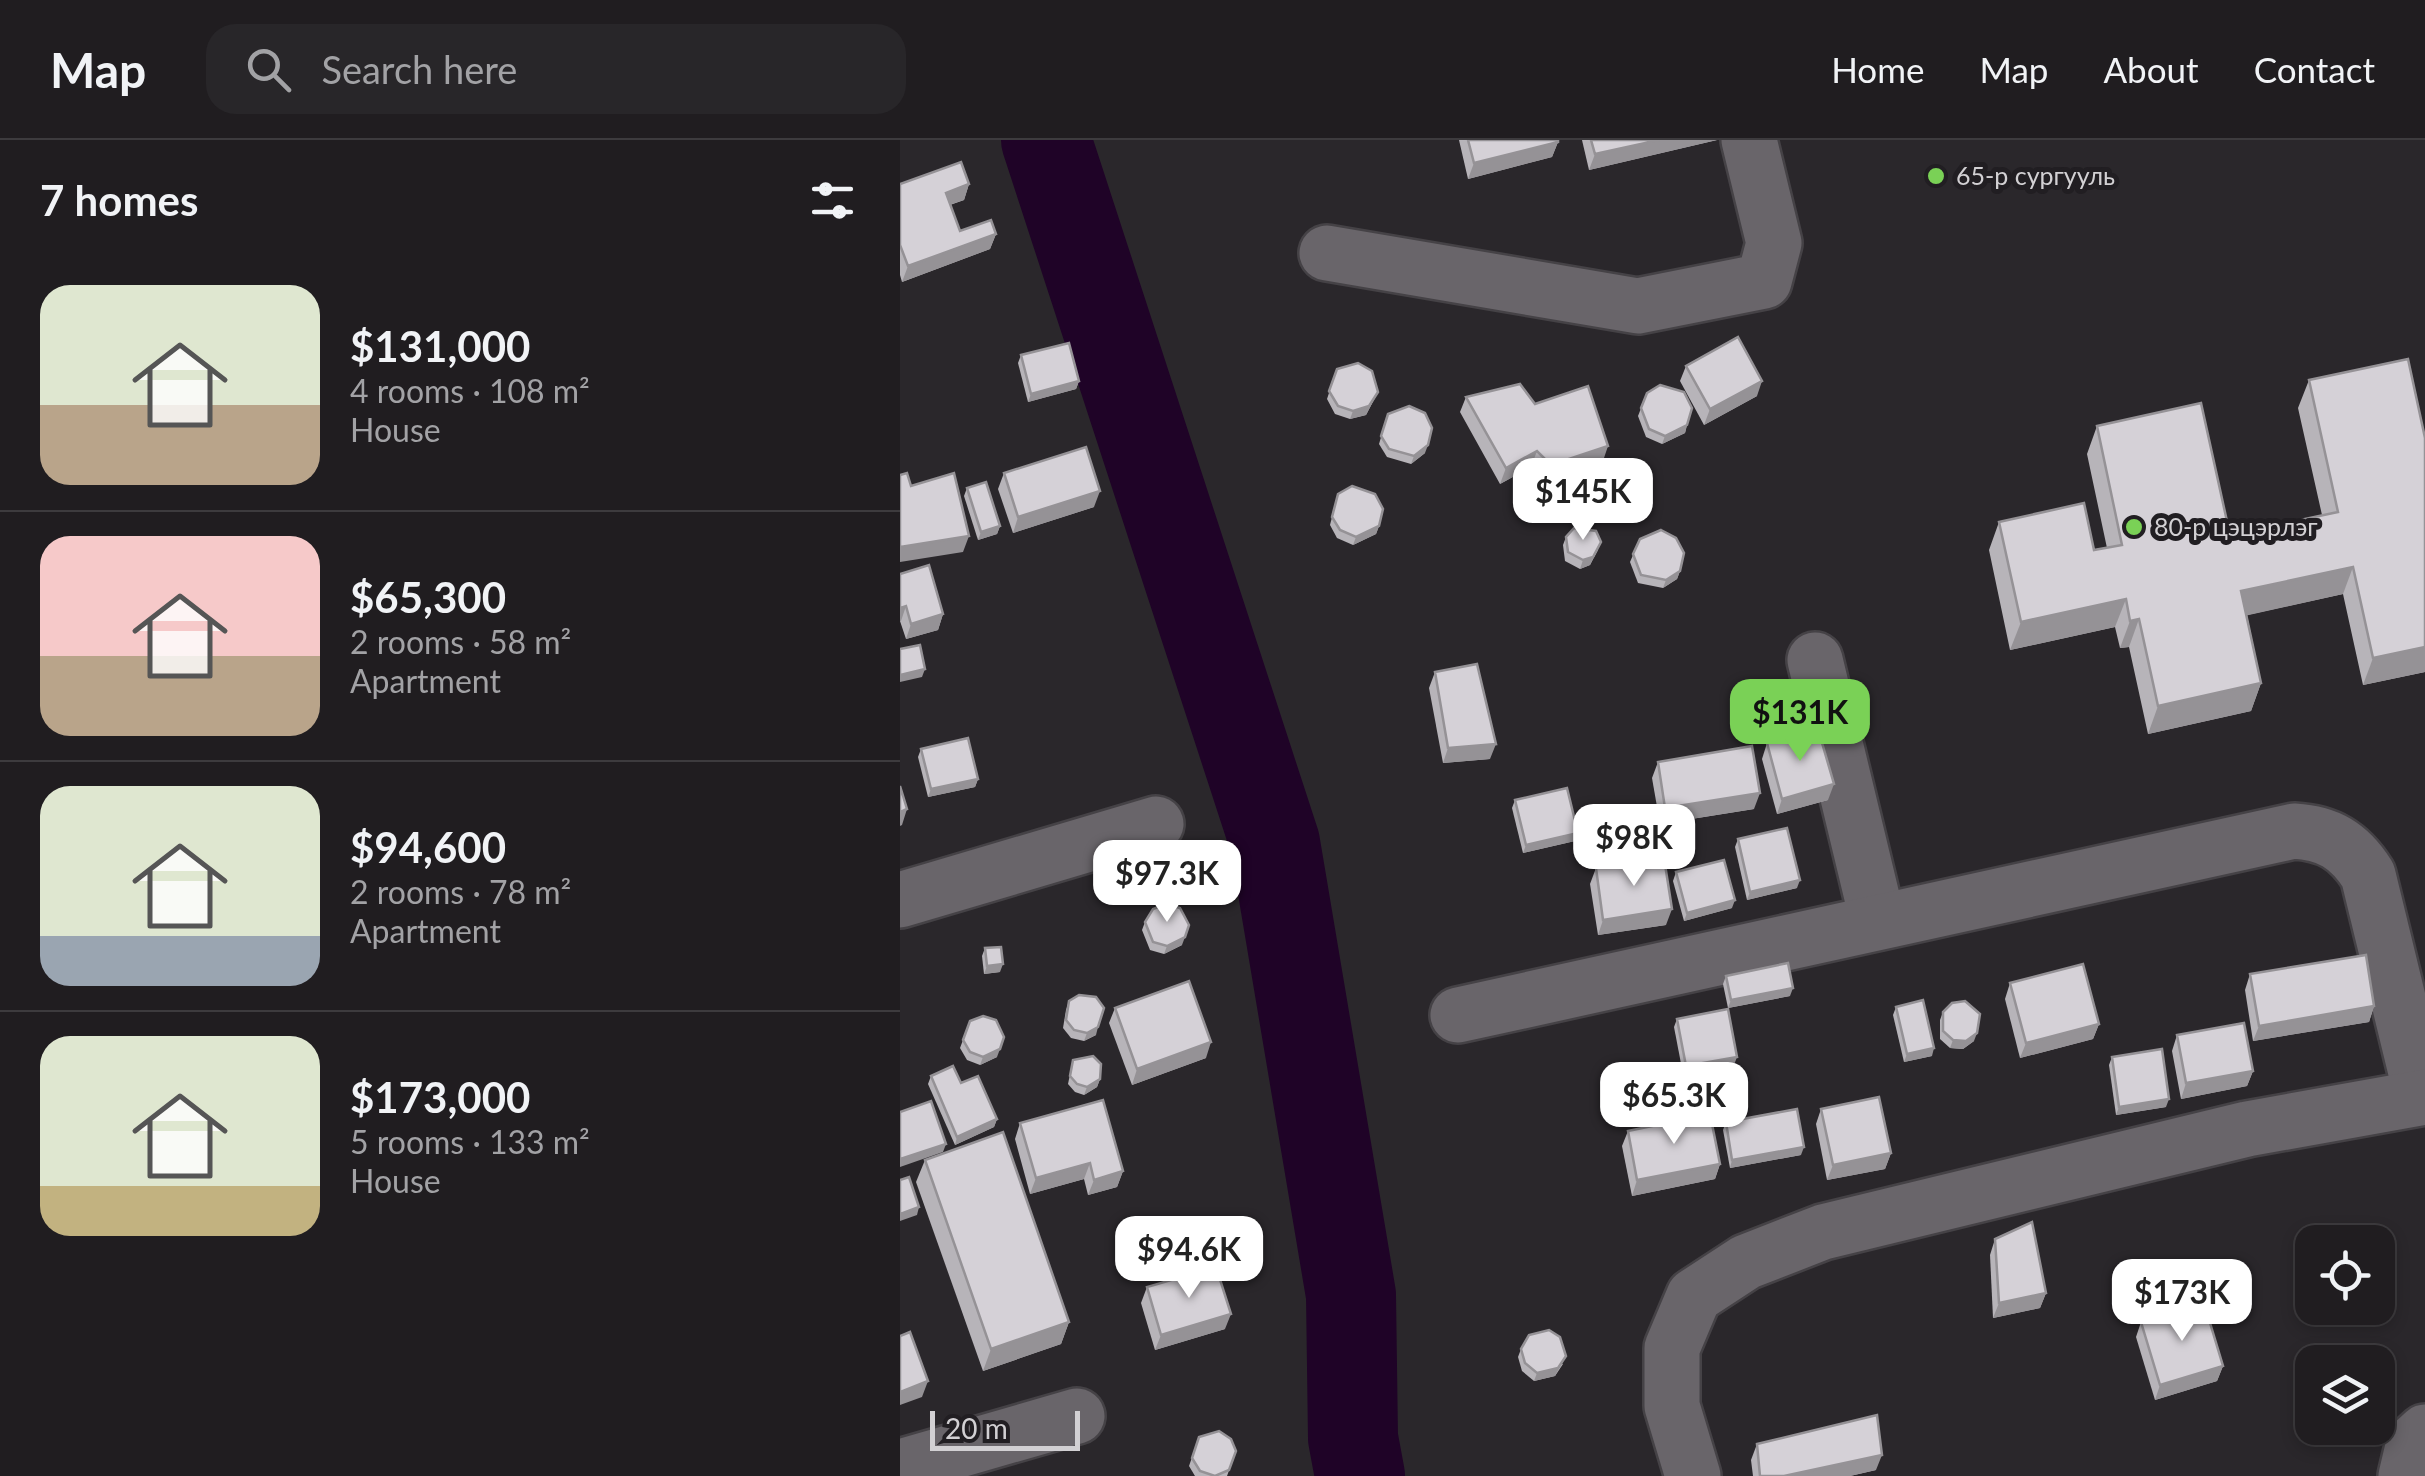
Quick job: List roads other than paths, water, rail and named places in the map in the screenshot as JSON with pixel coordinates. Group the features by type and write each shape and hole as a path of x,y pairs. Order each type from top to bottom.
{"street":[{"path":"1327,253 1638,306 1764,281 1774,243 1749,140"},
{"path":"1815,660 1878,922"},
{"path":"900,900 1156,824"},
{"path":"1458,1015 2294,831 2338,841 2368,874 2423,1097 2247,1130 1862,1223 1746,1262 1694,1296 1672,1348 1672,1406 1693,1476"},
{"path":"900,1467 1077,1416"},
{"path":"2406,1476 2414,1442 2425,1432"}],"waterway":[{"path":"1046,140 1275,843 1351,1295 1353,1438 1360,1476"}],"place":[{"name":"65-р сургууль","path":"1936,176"},
{"name":"80-р цэцэрлэг","path":"2134,527"}]}
